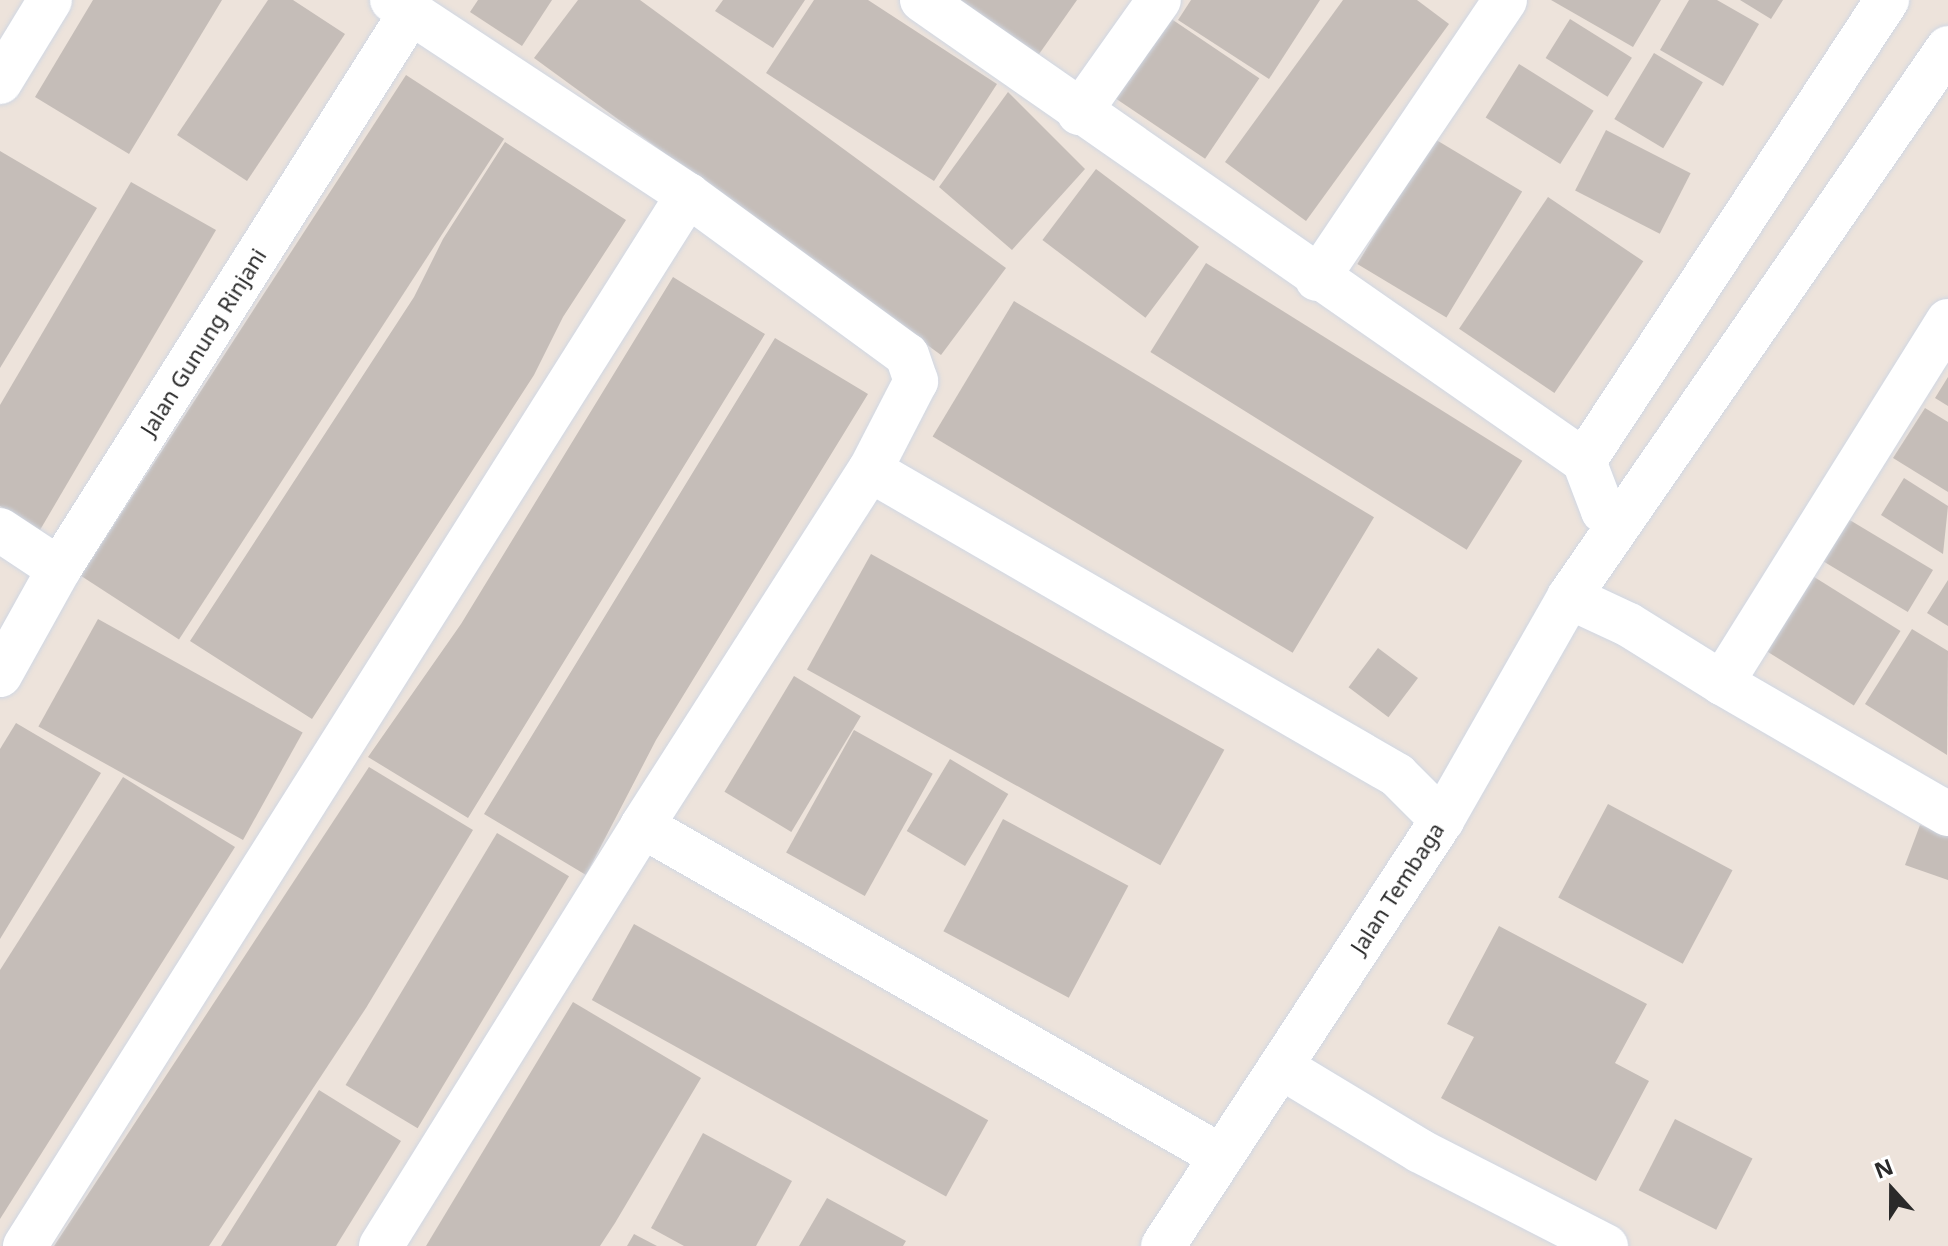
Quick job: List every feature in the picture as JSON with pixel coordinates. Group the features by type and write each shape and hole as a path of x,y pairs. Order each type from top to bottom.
{"street":[{"path":"0,82 50,0"},
{"path":"922,0 1317,279 1584,461 1603,511 1619,523"},
{"path":"1079,113 1159,0"},
{"path":"1317,279 1505,0"},
{"path":"1584,461 1887,0"},
{"path":"381,1246 642,826 870,470 916,381 912,363 688,195 402,6"},
{"name":"Jalan Gunung Rinjani","path":"0,675 59,569 402,6"},
{"name":"Jalan Tembaga","path":"1163,1246 1219,1155 1281,1067 1442,820 1569,597 1948,48"},
{"path":"25,1246 688,195"},
{"path":"1722,683 1948,321"},
{"path":"870,470 1397,775 1442,820"},
{"path":"0,530 59,569"},
{"path":"1569,597 1629,625 1722,683 1948,814"},
{"path":"642,826 1219,1155"},
{"path":"1281,1067 1420,1151 1606,1246"}],"building":[{"path":"93,0 222,0 129,154 35,97"},
{"path":"268,0 293,0 345,34 247,181 177,135"},
{"path":"478,0 552,0 522,46 470,12"},
{"path":"578,0 640,0 1006,268 941,355 534,58"},
{"path":"723,0 805,0 773,48 715,11"},
{"path":"814,0 868,0 997,84 934,181 766,73"},
{"path":"955,0 1077,0 1037,57"},
{"path":"1191,0 1320,0 1269,79 1178,20"},
{"path":"1343,0 1417,0 1449,24 1306,221 1225,162"},
{"path":"1551,0 1661,0 1633,47"},
{"path":"1689,0 1717,0 1759,24 1723,86 1660,50"},
{"path":"1740,0 1783,0 1771,19"},
{"path":"1164,14 1259,78 1205,159 1110,94"},
{"path":"1570,19 1632,58 1608,97 1546,58"},
{"path":"1654,53 1703,82 1663,148 1614,119"},
{"path":"1519,64 1594,111 1560,164 1486,117"},
{"path":"406,75 504,139 179,639 81,576"},
{"path":"1008,92 1085,169 1012,250 939,187"},
{"path":"1606,130 1691,173 1660,234 1575,191"},
{"path":"1433,138 1522,192 1446,318 1357,264"},
{"path":"505,142 626,220 563,317 534,375 312,719 190,641 414,297 443,239"},
{"path":"0,151 97,208 0,368"},
{"path":"1096,169 1199,247 1145,318 1042,240"},
{"path":"131,182 216,230 40,530 0,506 0,405"},
{"path":"1548,197 1643,261 1554,393 1459,329"},
{"path":"1206,263 1522,461 1467,550 1150,352"},
{"path":"673,277 765,334 468,818 368,757 461,624"},
{"path":"1014,301 1374,517 1293,653 933,436"},
{"path":"775,338 868,394 656,740 586,875 484,814"},
{"path":"1948,377 1948,406 1935,398"},
{"path":"1925,408 1948,422 1948,492 1893,458"},
{"path":"1904,478 1948,506 1943,554 1881,515"},
{"path":"1843,516 1933,570 1908,612 1818,558"},
{"path":"871,554 1224,750 1160,865 807,669"},
{"path":"1803,570 1901,631 1854,706 1756,645"},
{"path":"1948,580 1948,626 1927,613"},
{"path":"98,619 303,732 243,840 38,727"},
{"path":"1912,629 1948,651 1947,755 1865,704"},
{"path":"1378,648 1418,678 1388,717 1349,687"},
{"path":"794,676 861,716 791,832 724,792"},
{"path":"16,723 101,773 0,939 0,749"},
{"path":"854,730 933,774 865,896 786,852"},
{"path":"950,759 1008,794 965,866 907,831"},
{"path":"369,767 473,830 366,1008 209,1246 54,1246"},
{"path":"123,777 235,847 0,1219 0,970"},
{"path":"1608,804 1732,870 1683,964 1558,898"},
{"path":"1003,819 1128,886 1069,998 943,931"},
{"path":"1920,825 1948,835 1948,880 1905,865"},
{"path":"497,833 569,876 418,1128 346,1085"},
{"path":"634,924 988,1120 946,1196 592,1000"},
{"path":"1499,926 1647,1004 1615,1063 1649,1081 1596,1181 1441,1098 1474,1037 1447,1024"},
{"path":"573,1002 701,1078 615,1223 600,1246 426,1246"},
{"path":"319,1090 401,1141 336,1246 221,1246"},
{"path":"1675,1119 1753,1158 1716,1230 1639,1190"},
{"path":"703,1133 792,1181 756,1246 684,1246 651,1228"},
{"path":"827,1198 906,1241 903,1246 799,1246"},
{"path":"634,1234 657,1246 627,1246"}]}
